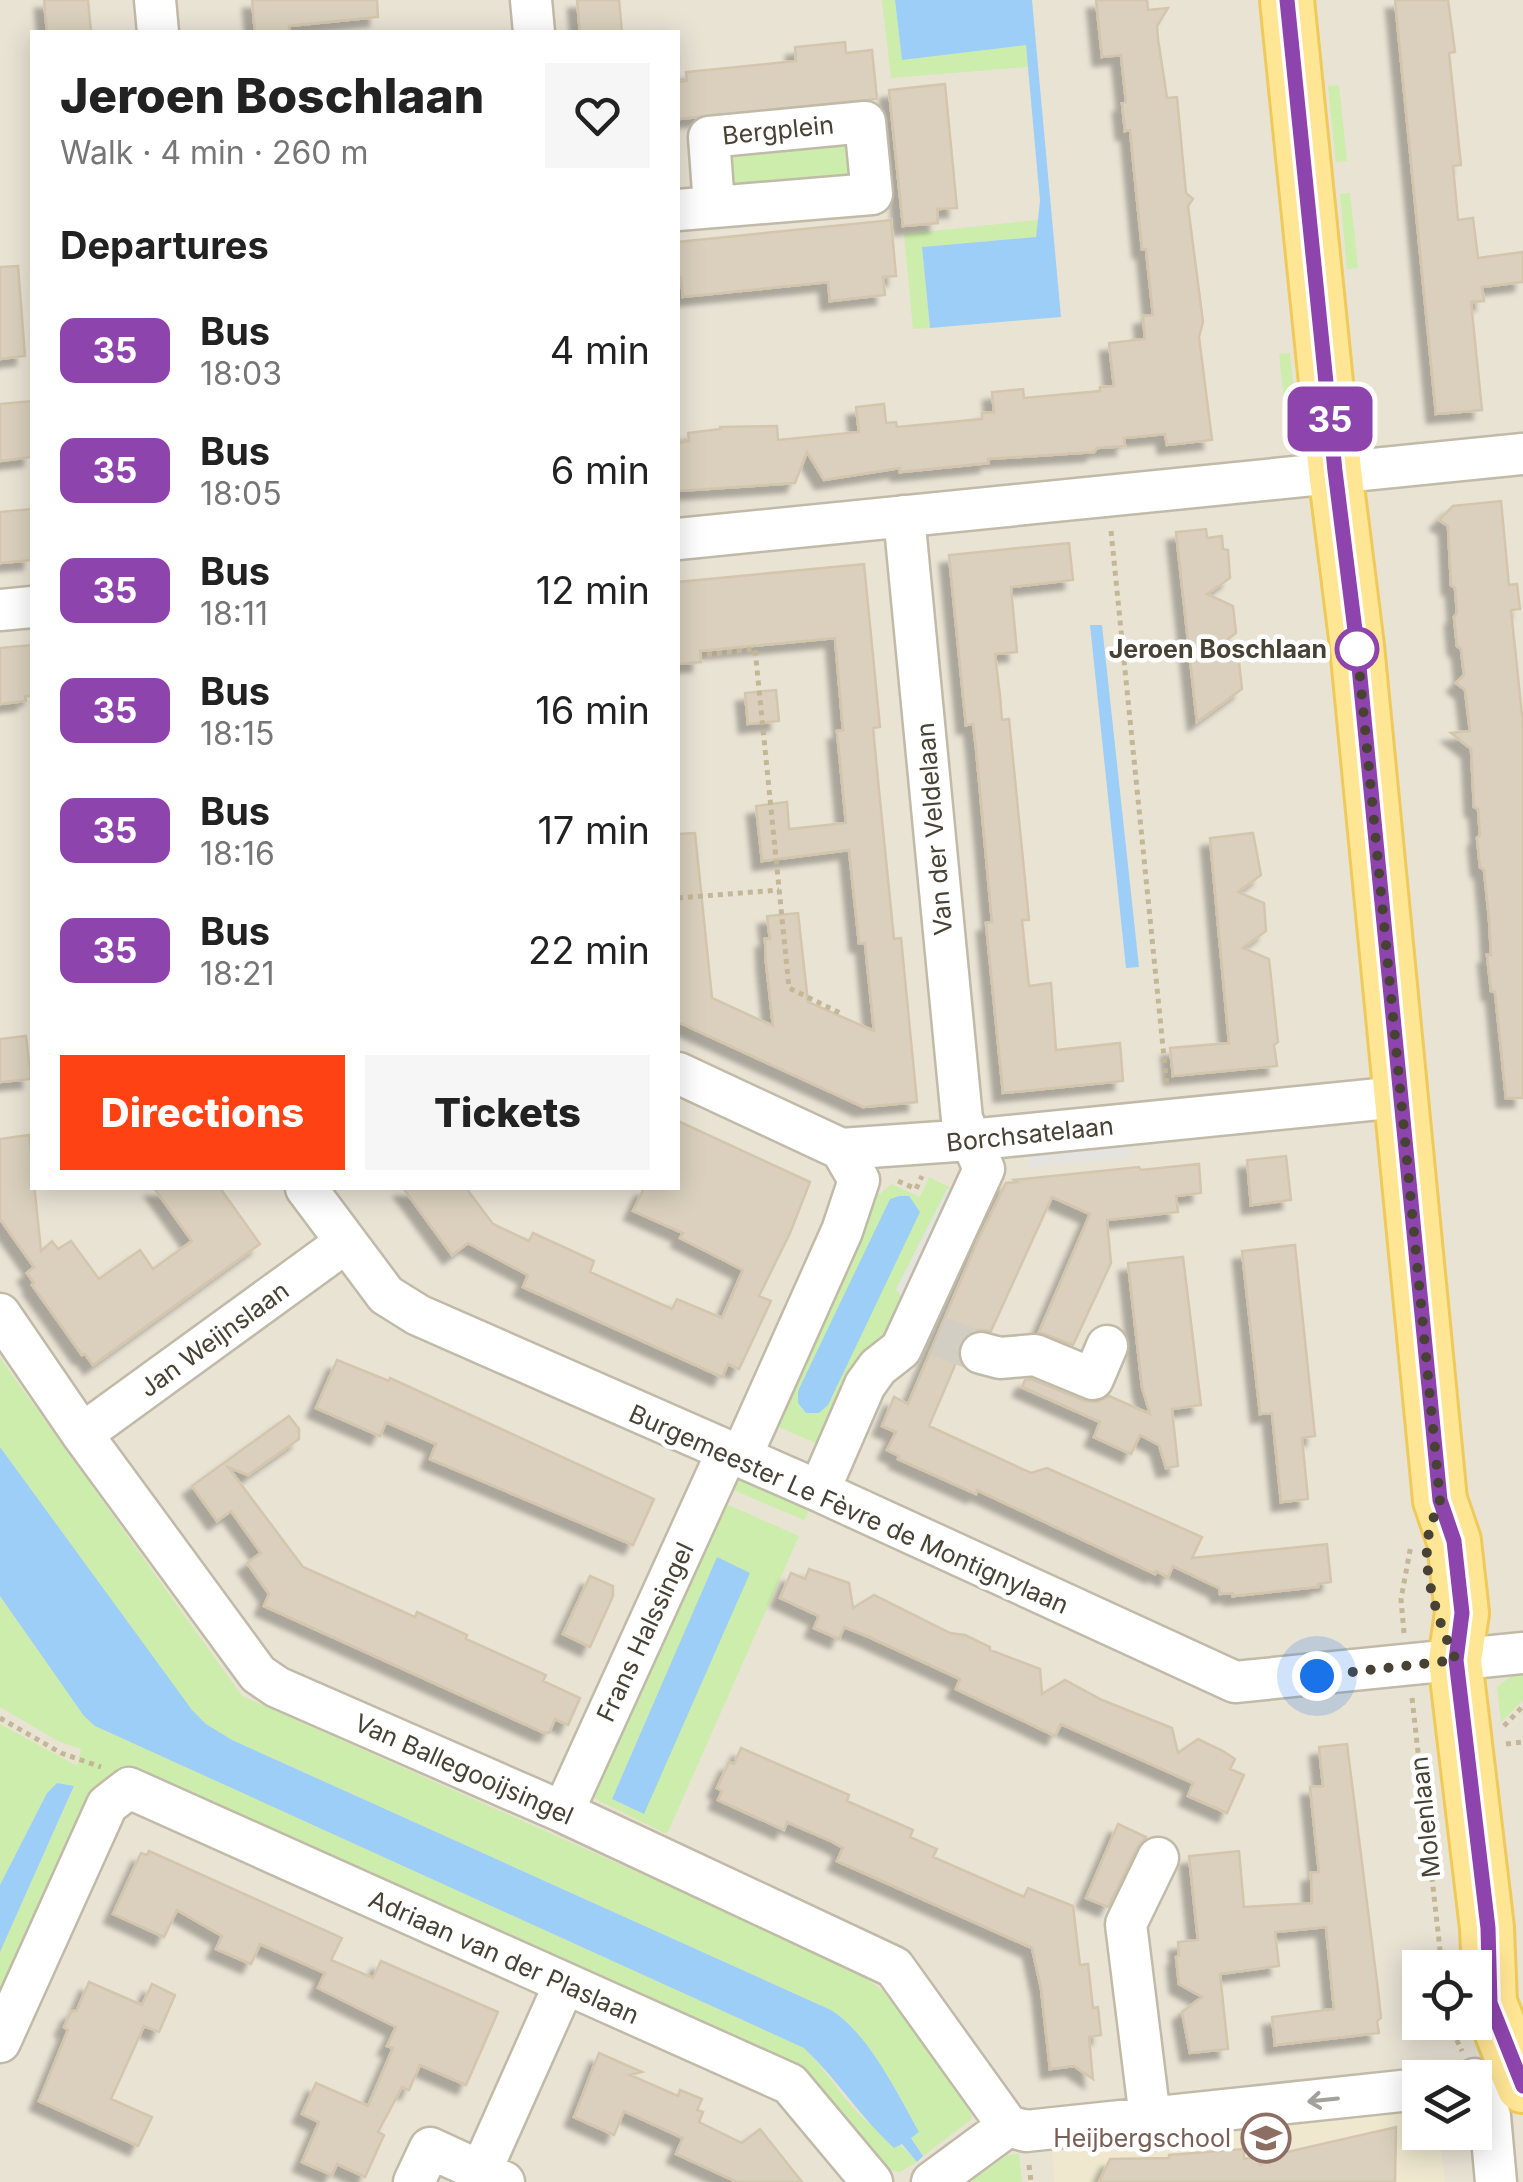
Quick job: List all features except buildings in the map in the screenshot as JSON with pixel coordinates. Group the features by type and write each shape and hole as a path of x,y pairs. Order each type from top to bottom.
{"main road":[{"name":"Molenlaan","path":"1286,0 1357,646 1440,1500 1454,1541 1462,1613 1432,1663 1465,1950"},
{"name":"Molenlaan","path":"1492,1976 1514,1988 1523,2014"},
{"name":"Molenlaan","path":"1492,2015 1502,2074"}],"street":[{"path":"155,0 158,30"},
{"path":"531,0 534,30"},
{"path":"680,540 1523,454"},
{"name":"Van der Veldelaan","path":"904,516 962,1119 970,1140"},
{"path":"0,610 30,606"},
{"name":"Borchsatelaan","path":"680,1074 842,1149 1399,1098"},
{"path":"819,1491 865,1385 878,1368 926,1330 984,1169 970,1140"},
{"name":"Frans Halssingel","path":"563,1812 842,1231 860,1180 842,1149"},
{"name":"Burgemeester Le Fèvre de Montignylaan","path":"307,1190 386,1295 418,1315 819,1491 1234,1682 1523,1653"},
{"name":"Jan Weijnslaan","path":"82,1434 346,1243"},
{"name":"Van Ballegooijsingel","path":"0,1314 82,1434 258,1674 277,1687 563,1812 894,1967 1008,2126"},
{"path":"981,1352 1000,1358 1034,1355 1093,1379 1107,1346"},
{"name":"Adriaan van der Plaslaan","path":"113,1800 129,1788 790,2084 872,2182"},
{"path":"0,2042 113,1800"},
{"path":"1150,2118 1126,1924 1158,1858"},
{"path":"414,2182 430,2148 492,2177 564,1985"},
{"path":"1496,2182 1490,2116 1502,2074"},
{"path":"948,2171 1008,2126 1026,2131 1402,2091"}],"path":[{"path":"1107,495 1171,1120"},
{"path":"706,655 755,650 789,988 840,1013"},
{"path":"680,898 780,890"},
{"name":"Molenlaan","path":"1432,1663 1465,1950"},
{"path":"1498,1731 1523,1706"},
{"path":"0,1718 61,1753 104,1768 113,1800"},
{"path":"1498,1745 1523,1742"}],"shaded area":[{"path":"0,0 1523,0 1523,2182 0,2182"},
{"path":"1128,1137 1130,1157 1029,1168 1027,1147"},
{"path":"951,1188 963,1201 910,1311 896,1289 947,1189"},
{"name":"Heijbergschool","path":"1402,2098 1402,2150 1441,2150 1445,2182 1054,2182 1052,2143"}],"green space":[{"path":"882,0 895,0 902,60 1026,44 1028,67 891,78"},
{"path":"1339,85 1347,161 1336,162 1328,86"},
{"path":"854,134 858,186 724,196 720,144"},
{"path":"1350,193 1358,268 1347,269 1340,194"},
{"path":"1038,220 1036,237 922,247 930,328 913,329 904,234"},
{"path":"1290,353 1299,445 1289,446 1279,354"},
{"path":"929,1177 951,1188 947,1189 910,1311 829,1449 766,1421 870,1192 880,1194 891,1184 920,1197"},
{"path":"0,1358 242,1696 840,1959 883,1991 966,2099 972,2119 923,2156 911,2137 919,2132 881,2065 857,2033 831,2010 232,1740 206,1724 192,1711 0,1447"},
{"path":"752,1478 812,1504 804,1520 724,1486 735,1479"},
{"path":"717,1500 799,1536 667,1834 585,1794","holes":["717,1558 749,1573 643,1813 612,1799"]},
{"path":"0,1596 95,1726 804,2048 861,2116 917,2162 900,2172 884,2168 799,2069 130,1771 0,2007 0,1952 74,1787 57,1783 47,1793 0,1885 0,1724 77,1766 81,1749 58,1741 0,1707"},
{"path":"1523,1673 1523,1700 1501,1722 1497,1687"},
{"path":"1019,2154 1022,2182 970,2182 1007,2155"}],"water":[{"path":"895,0 1032,0 1061,317 930,328 922,247 1036,237 1040,201 1026,45 902,60"},
{"path":"1090,625 1102,625 1139,967 1126,968"},
{"path":"909,1196 920,1212 828,1405 819,1413 806,1413 798,1403 798,1391 890,1199"},
{"path":"0,1447 206,1724 232,1740 831,2010 857,2033 881,2065 919,2132 911,2138 923,2156 917,2162 902,2144 894,2148 804,2048 95,1726 0,1596"},
{"path":"717,1557 750,1573 644,1814 612,1799"},
{"path":"57,1783 74,1786 0,1952 0,1885 47,1793"}],"tunnel":[{"path":"938,1336 981,1353"}],"bus line":[{"name":"35","path":"1287,0 1335,471 1357,646 1440,1500 1454,1541 1462,1613 1456,1660 1488,1928 1490,2003 1523,2086"}],"place":[{"name":"Jeroen Boschlaan","path":"1357,649"},
{"name":"Heijbergschool","path":"1266,2138"}],"route":[{"path":"1317,1676 1456,1660 1435,1615 1431,1579 1428,1540 1440,1500 1357,649"}]}
